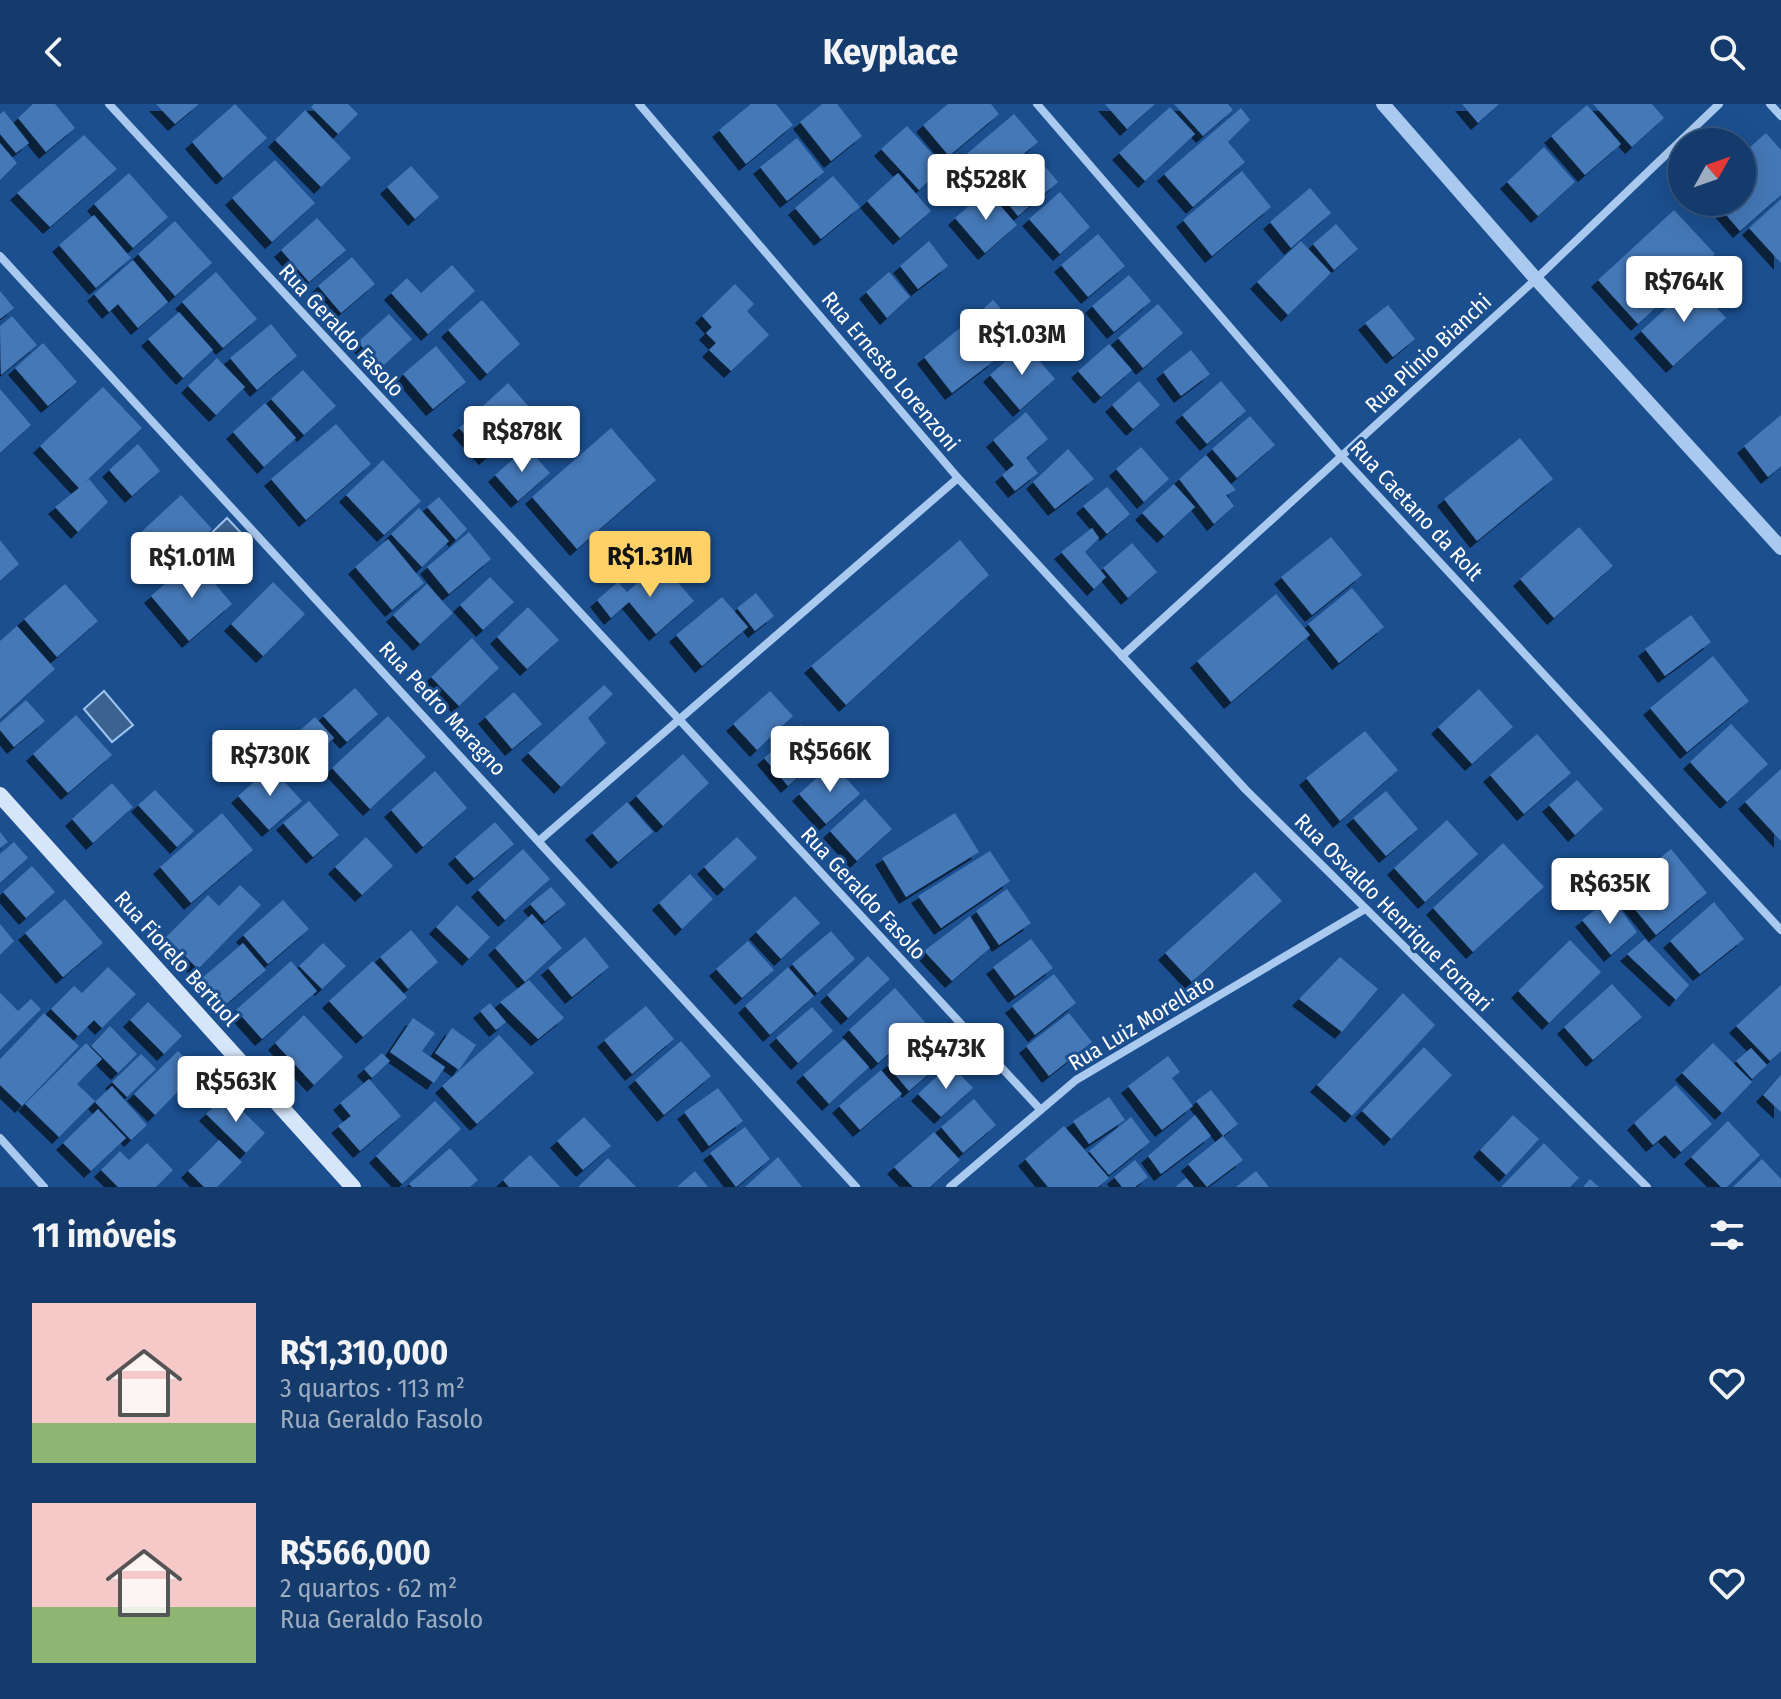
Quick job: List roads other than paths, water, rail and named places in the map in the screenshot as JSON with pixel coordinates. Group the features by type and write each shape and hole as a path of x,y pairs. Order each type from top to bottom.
{"main road":[{"name":"Rua Fiorelo Bertuol","path":"0,795 353,1187"}],"street":[{"name":"Rua Geraldo Fasolo","path":"109,104 1039,1108"},
{"name":"Rua Ernesto Lorenzoni","path":"639,104 958,478 1122,656"},
{"name":"Rua Caetano da Rolt","path":"1037,104 1342,457 1781,930"},
{"path":"1383,104 1536,279 1781,548"},
{"name":"Rua Plinio Bianchi","path":"1122,656 1536,279 1719,104"},
{"path":"1770,104 1781,116"},
{"name":"Rua Pedro Maragno","path":"0,256 856,1187"},
{"path":"540,840 677,718 958,478"},
{"name":"Rua Osvaldo Henrique Fornari","path":"1122,656 1246,790 1647,1187"},
{"name":"Rua Luiz Morellato","path":"950,1187 1039,1108 1076,1080 1365,909"},
{"path":"0,1138 44,1187"}],"water":[{"path":"227,518 244,536 215,564 198,546"},
{"path":"104,691 133,725 112,742 84,709"}]}
